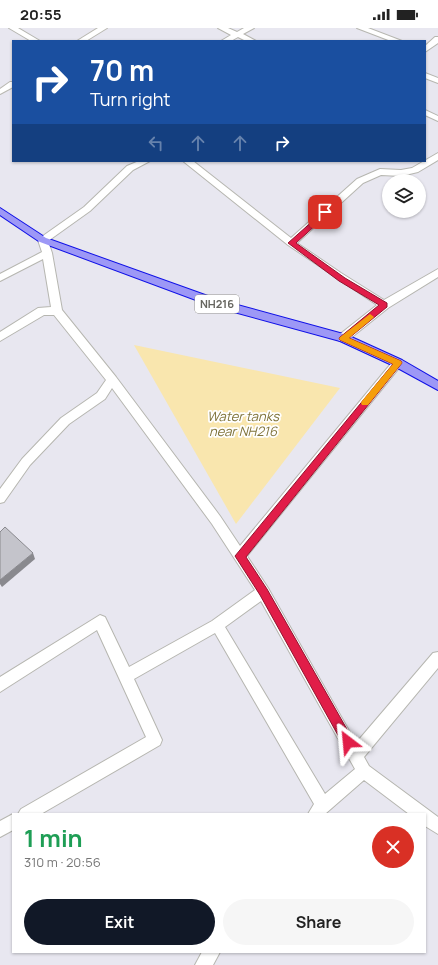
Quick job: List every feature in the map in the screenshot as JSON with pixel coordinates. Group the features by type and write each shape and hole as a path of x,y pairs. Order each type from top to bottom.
{"highway":[{"name":"NH216","path":"0,211 43,240 216,303 343,338 398,363 438,386"}],"street":[{"path":"13,28 34,40"},
{"path":"83,40 103,28"},
{"path":"222,28 250,40"},
{"path":"228,40 250,28"},
{"path":"361,28 395,40"},
{"path":"426,49 438,39"},
{"path":"426,75 438,81"},
{"path":"0,92 12,85"},
{"path":"426,113 438,119"},
{"path":"291,243 360,181 380,172 401,173 414,170 438,156"},
{"path":"144,162 130,168 87,209 43,240 47,253 57,311 112,380 216,520 263,592 364,771 421,813"},
{"path":"188,162 215,181 291,243 342,280 384,305"},
{"path":"0,278 47,253"},
{"path":"343,338 384,305 438,272"},
{"path":"0,337 42,311 57,311"},
{"path":"240,556 398,363"},
{"path":"0,498 26,462 65,421 101,396 112,380"},
{"path":"126,676 217,625 263,592"},
{"path":"0,685 100,620 155,740 28,813"},
{"path":"217,625 320,810 364,771"},
{"path":"356,755 438,658"},
{"path":"426,818 438,826"},
{"path":"0,829 12,823"},
{"path":"203,965 211,953"}],"water":[{"name":"Water tanks near NH216","path":"134,345 340,388 236,524"}],"building":[{"path":"5,527 33,553 0,580 0,532"}],"slow traffic":[{"path":"365,403 398,363 343,338 370,317"}],"route":[{"path":"325,212 291,243 342,280 384,305 343,338 398,363 240,556 263,592 348,742"}]}
